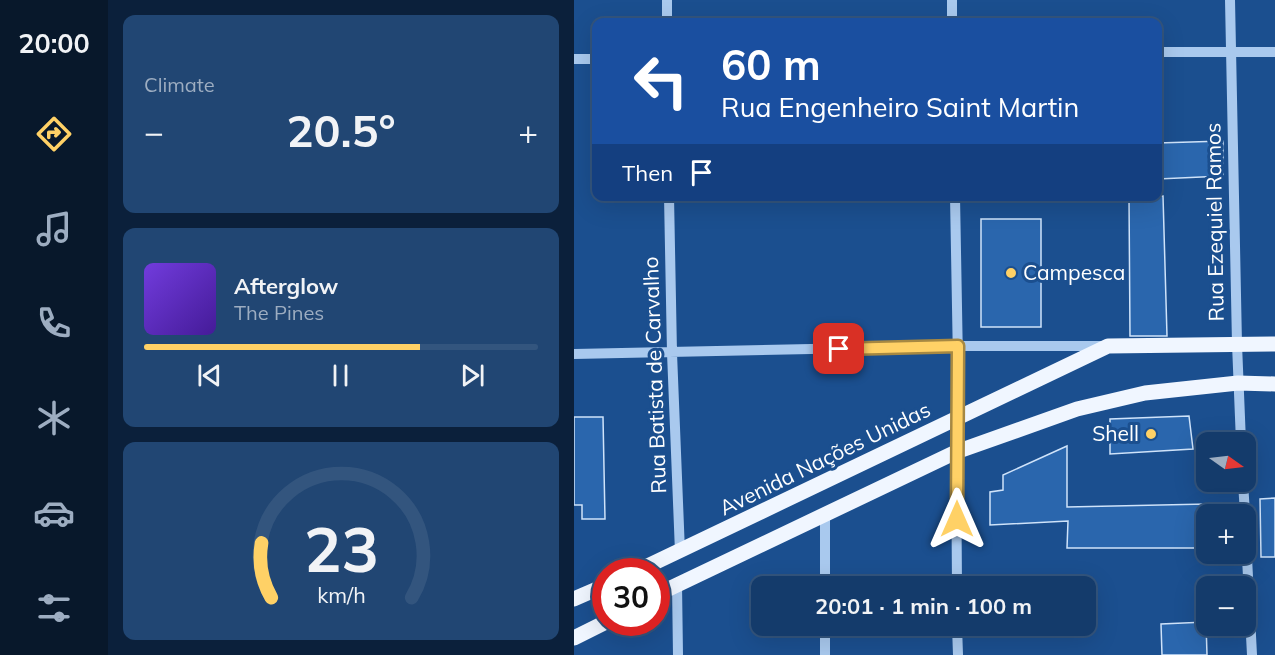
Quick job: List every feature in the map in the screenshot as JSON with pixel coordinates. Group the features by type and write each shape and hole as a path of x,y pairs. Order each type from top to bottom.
{"main road":[{"name":"Avenida Nações Unidas","path":"666,558 1108,346 1274,344"},
{"path":"670,588 956,452 1077,409 1145,393 1238,383 1274,384"},
{"path":"574,599 592,591"},
{"path":"574,638 592,629"}],"street":[{"path":"667,0 667,18"},
{"path":"952,0 952,18"},
{"name":"Rua Ezequiel Ramos","path":"1230,0 1240,432"},
{"path":"1162,52 1274,52"},
{"path":"574,59 592,59"},
{"name":"Rua Batista de Carvalho","path":"669,201 672,353 680,552"},
{"path":"955,201 959,418 956,452 957,576"},
{"path":"574,354 958,346 1108,346"},
{"path":"824,514 825,576"},
{"path":"1247,564 1252,655"},
{"path":"677,584 678,655"},
{"path":"825,636 825,655"},
{"path":"958,636 958,655"}],"building":[{"path":"1223,141 1223,176 1162,179 1162,143"},
{"path":"1163,196 1167,336 1130,336 1129,201 1162,201"},
{"name":"Campesca","path":"981,219 1041,219 1041,327 981,327"},
{"name":"Shell","path":"1189,416 1193,449 1110,454 1110,419"},
{"path":"574,417 603,417 605,519 582,519 582,505 574,505"},
{"path":"1067,446 1067,507 1196,504 1196,548 1067,548 1068,521 990,525 990,492 1003,490 1003,475"},
{"path":"1275,498 1275,557 1261,557 1260,499"},
{"path":"1196,622 1196,636 1206,636 1207,655 1162,655 1161,624"}],"place":[{"name":"Campesca","path":"1011,273"},
{"name":"Shell","path":"1151,434"}],"route":[{"path":"839,349 958,346 957,519"}]}
